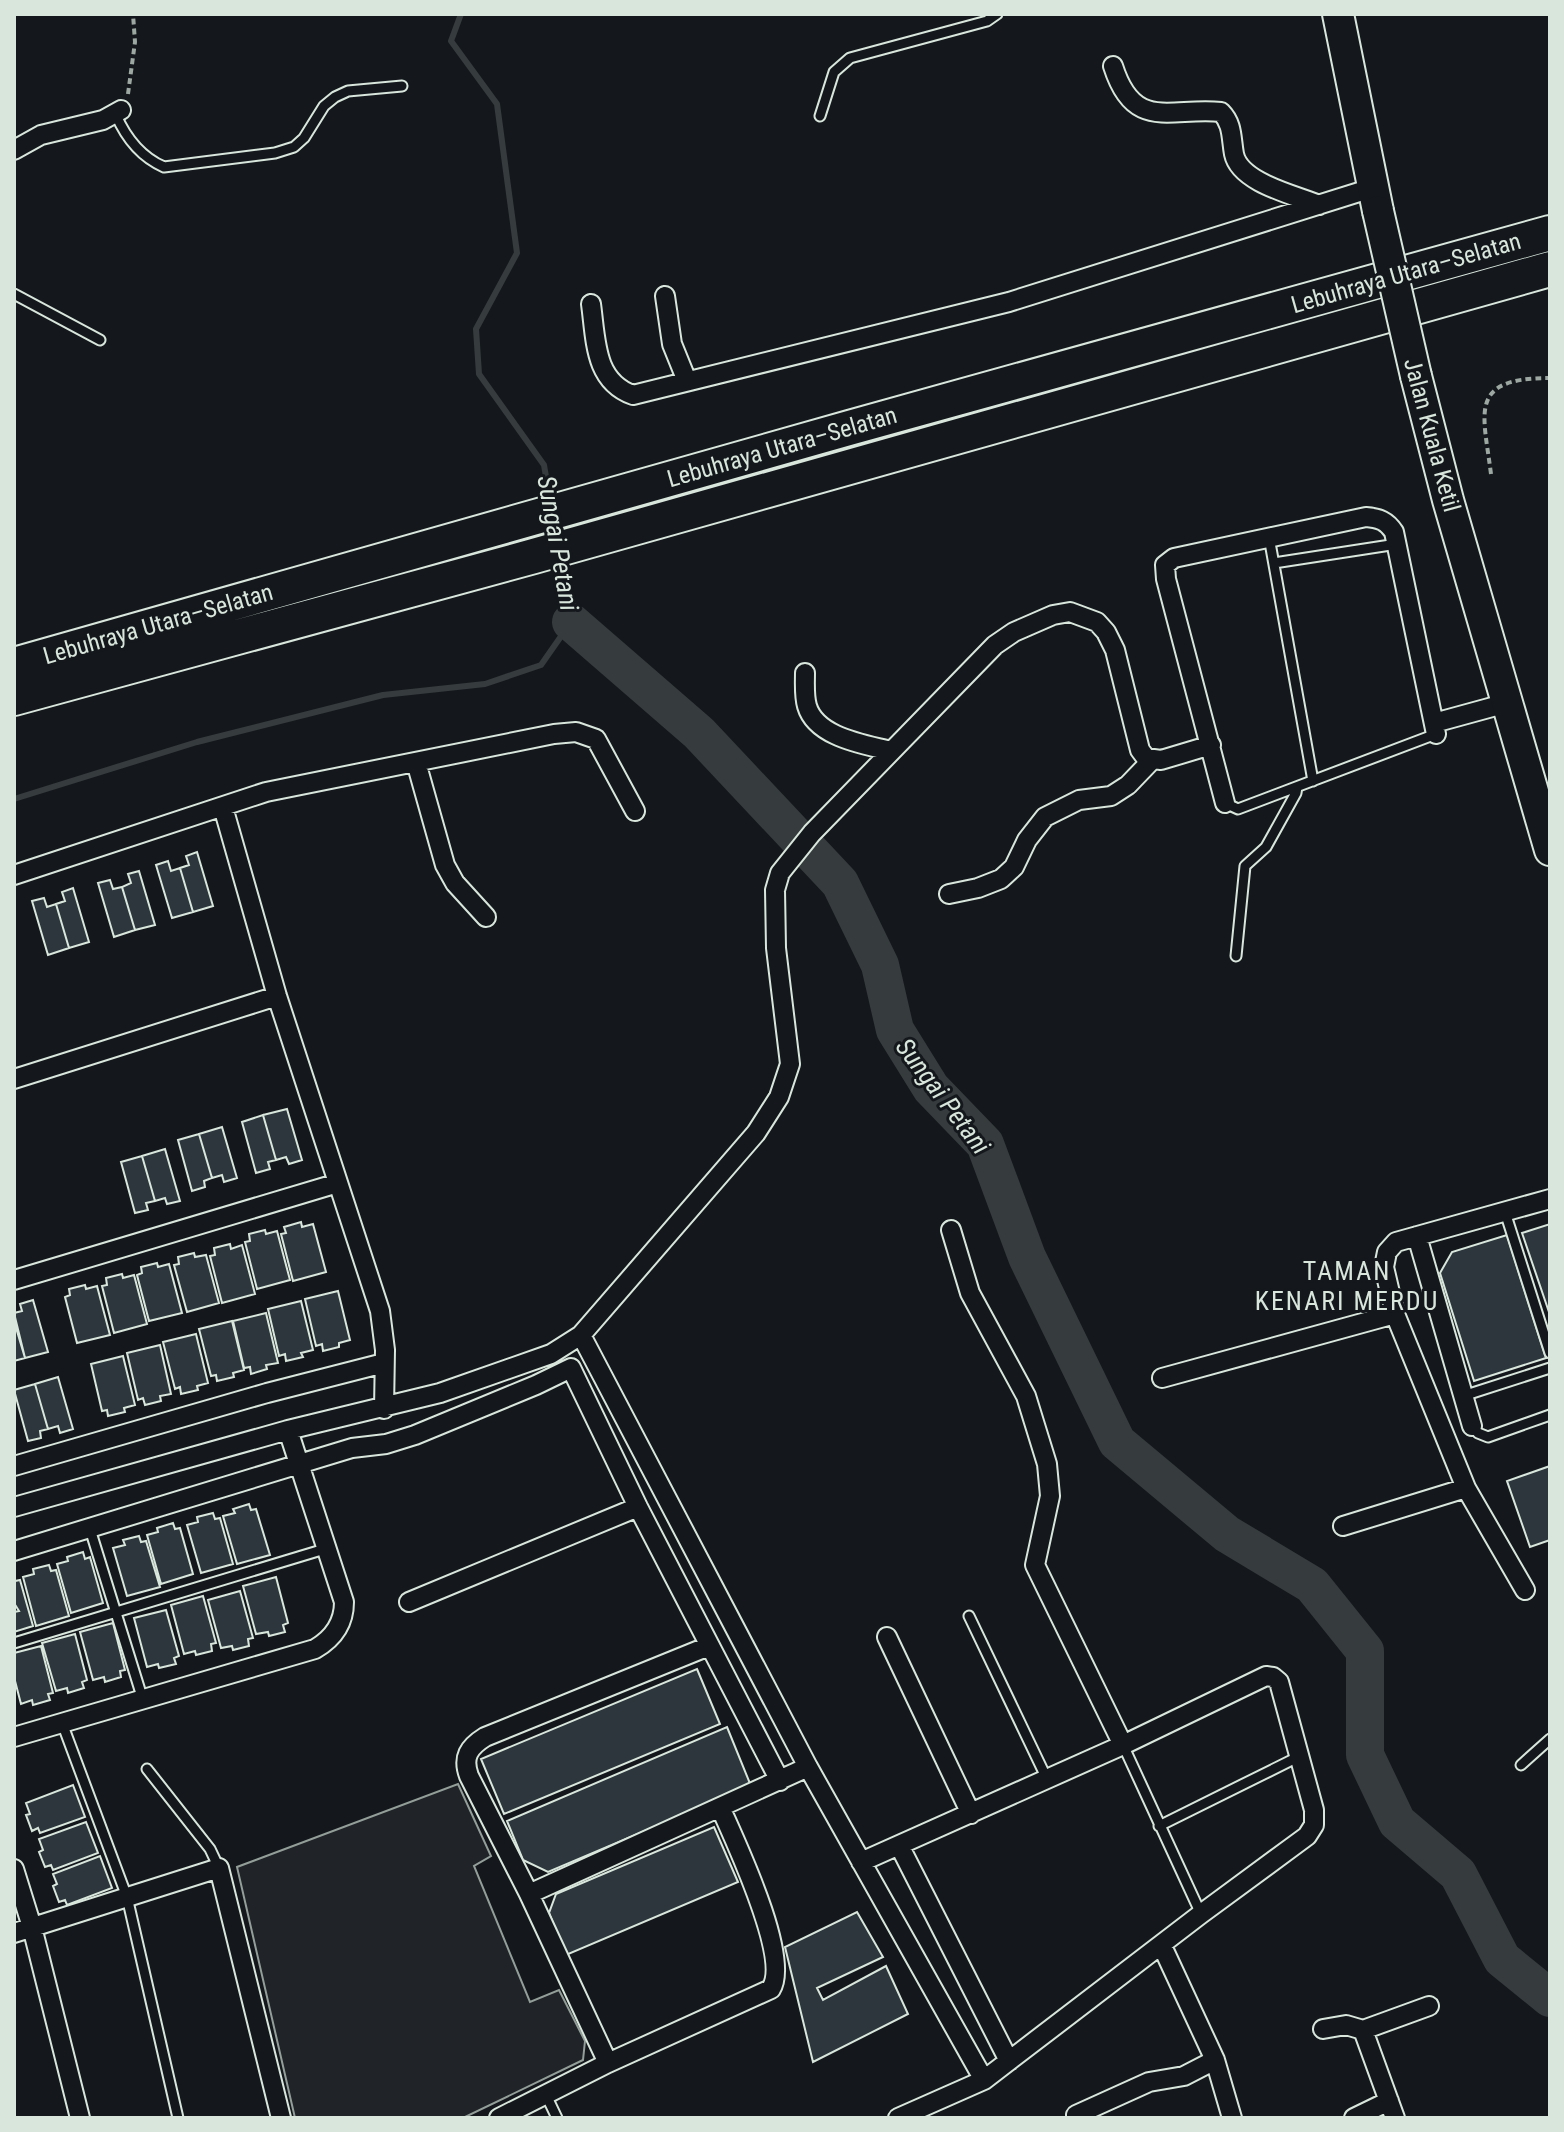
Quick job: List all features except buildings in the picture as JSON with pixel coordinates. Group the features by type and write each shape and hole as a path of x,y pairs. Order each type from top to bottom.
{"highway":[{"name":"Lebuhraya Utara–Selatan","path":"14,665 1550,233"},
{"name":"Lebuhraya Utara–Selatan","path":"14,698 1550,269"}],"main road":[{"name":"Jalan Kuala Ketil","path":"1338,14 1375,200 1416,376 1448,500 1549,847"}],"street":[{"path":"1113,66 1119,87 1143,110 1163,114 1221,112 1231,130 1234,157 1246,174 1319,205"},
{"path":"14,150 41,135 119,112"},
{"path":"591,304 600,363 609,381 633,395 1009,302 1319,205 1375,200"},
{"path":"665,296 672,344 687,381"},
{"path":"1225,803 1166,579 1165,565 1174,558 1376,517 1389,524 1397,544 1435,728 1507,703"},
{"path":"14,1507 288,1430 384,1409 482,1380 562,1349 581,1335 756,1133 779,1097 790,1064 776,948 775,890 780,873 812,833 995,645 1038,621 1070,612 1097,622 1106,632 1123,677 1140,750 1152,760"},
{"path":"805,673 807,707 820,724 847,739 890,751"},
{"path":"14,875 266,792 554,734 587,734 596,739 635,811"},
{"path":"949,894 1001,879 1014,867 1027,840 1045,817 1079,800 1111,796 1128,785 1152,760 1211,745"},
{"path":"416,762 445,865 455,883 486,917"},
{"path":"223,807 277,996 380,1311 385,1350 384,1409"},
{"path":"14,1079 277,996"},
{"path":"14,1280 338,1183"},
{"path":"1525,1590 1466,1488 1395,1314 1384,1267 1387,1252 1396,1242 1550,1199"},
{"path":"951,1230 970,1293 1026,1396 1047,1464 1050,1496 1035,1565 1123,1745"},
{"path":"1417,1236 1472,1426"},
{"path":"1162,1378 1395,1314"},
{"path":"581,1335 808,1767 984,2080"},
{"path":"562,1349 638,1507 780,1781"},
{"path":"14,1466 267,1393 384,1363"},
{"path":"14,1551 352,1448 399,1441 571,1368"},
{"path":"14,1737 315,1649 331,1638 342,1622 344,1602 288,1430"},
{"path":"1343,1526 1466,1488"},
{"path":"409,1602 638,1507"},
{"path":"887,1637 971,1814"},
{"path":"608,2063 529,1894 469,1776 466,1759 473,1745 499,1731 709,1646"},
{"path":"861,1862 1123,1745 1266,1676 1279,1682 1314,1810 1314,1825 1307,1836 984,2080 898,2118"},
{"path":"529,1894 808,1767"},
{"path":"499,2118 608,2063 771,1989 776,1974 763,1909 721,1809"},
{"path":"899,1845 1009,2061"},
{"path":"23,1930 219,1868 281,2118"},
{"path":"14,1869 23,1930 80,2118"},
{"path":"1162,1946 1215,2060 1232,2118"},
{"path":"1323,2029 1346,2025 1363,2030 1429,2006"},
{"path":"1354,2118 1392,2110 1363,2030"},
{"path":"1076,2115 1149,2082 1184,2076 1215,2060"}],"lane":[{"path":"820,116 834,72 850,58 987,21 997,14"},
{"path":"119,112 125,134 140,151 164,167 275,153 294,147 304,138 324,106 335,97 348,91 402,86"},
{"path":"14,294 100,340"},
{"path":"1269,537 1313,781"},
{"path":"1274,563 1397,544"},
{"path":"1225,803 1238,809 1313,781 1435,728"},
{"path":"1236,956 1245,866 1266,847 1297,787"},
{"path":"1505,1212 1550,1353"},
{"path":"1463,1396 1550,1368"},
{"path":"1472,1426 1488,1437 1550,1415"},
{"path":"90,1529 143,1700"},
{"path":"14,1643 328,1548"},
{"path":"969,1616 1047,1779"},
{"path":"62,1723 127,1897 178,2118"},
{"path":"1521,1765 1550,1739"},
{"path":"1123,1745 1201,1914"},
{"path":"1159,1826 1300,1756"},
{"path":"147,1769 210,1849 219,1868"},
{"path":"546,2095 557,2118"}],"path":[{"path":"119,112 126,104 134,55 133,14"},
{"path":"1491,474 1485,403 1499,386 1529,378 1550,378"}],"shaded area":[{"path":"458,1784 491,1856 474,1866 530,2002 559,1990 585,2041 583,2060 463,2118 295,2118 237,1867"}],"waterway":[{"name":"Sungai Petani","path":"461,14 451,41 497,104 517,253 476,329 479,374 544,465 550,500"},
{"path":"14,799 197,742 383,695 485,684 541,665 571,622 560,558"},
{"name":"Sungai Petani","path":"571,622 699,733 840,883 880,965 895,1030 931,1088 985,1144 1027,1257 1117,1442 1227,1534 1312,1585 1365,1651 1365,1755 1397,1822 1458,1874 1502,1959 1550,1998"}],"district":[{"name":"TAMAN KENARI MERDU","path":"1347,1286"}]}
